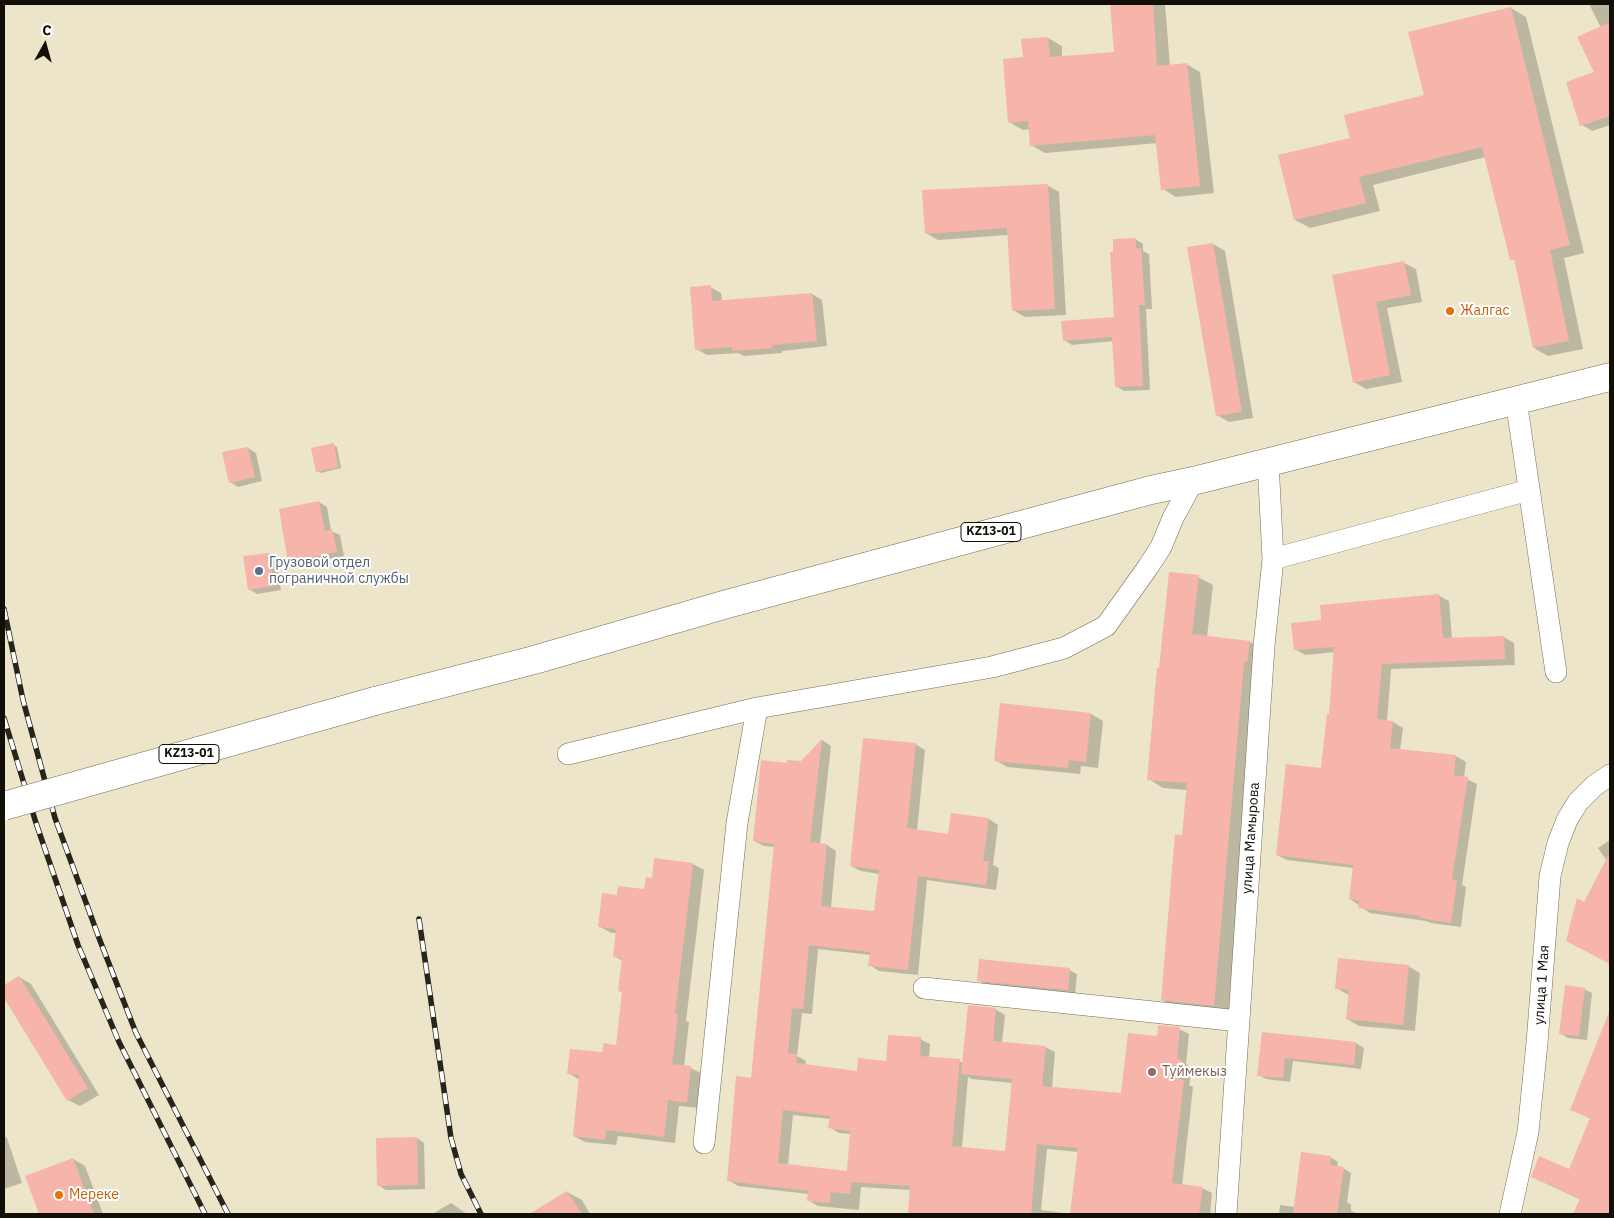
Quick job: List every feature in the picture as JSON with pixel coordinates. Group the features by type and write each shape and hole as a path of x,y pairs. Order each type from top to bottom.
{"highway":[{"name":"KZ13-01","path":"4,806 375,701 534,660 726,604 1151,490 1610,377"}],"street":[{"path":"1516,400 1556,672"},
{"name":"улица Мамырова","path":"1226,1214 1264,646 1272,559 1268,462"},
{"path":"568,754 757,708 992,667 1064,648 1106,626 1161,547 1173,518 1193,481"},
{"path":"1272,559 1529,490"},
{"path":"704,1143 737,823 757,708"},
{"name":"улица 1 Мая","path":"1510,1214 1528,1132 1550,876 1558,843 1567,820 1578,802 1594,786 1610,776"},
{"path":"924,988 1239,1021"}],"building":[{"path":"1110,4 1153,4 1157,66 1187,63 1200,186 1161,190 1155,135 1030,146 1028,121 1008,123 1003,59 1023,57 1021,39 1048,37 1050,57 1114,52"},
{"path":"1511,7 1570,245 1550,250 1569,341 1533,348 1514,259 1510,260 1482,147 1359,177 1366,203 1294,220 1278,155 1350,138 1344,115 1424,95 1408,32"},
{"path":"1610,22 1610,116 1580,126 1566,82 1594,72 1577,37"},
{"path":"1048,184 1055,309 1012,311 1007,228 925,234 922,190"},
{"path":"1136,238 1136,248 1141,248 1145,305 1139,305 1143,386 1115,387 1112,337 1063,341 1061,321 1114,317 1110,252 1113,252 1113,239"},
{"path":"1213,243 1242,412 1216,416 1187,247"},
{"path":"1404,261 1411,295 1376,302 1390,375 1353,383 1332,275"},
{"path":"711,285 712,301 812,293 817,341 772,345 772,348 732,351 732,347 695,350 690,287"},
{"path":"334,443 338,467 316,472 311,448"},
{"path":"248,447 255,477 229,483 222,452"},
{"path":"319,501 325,531 332,529 337,552 288,562 279,509"},
{"name":"Грузовой отдел пограничной службы","path":"269,553 274,586 248,590 243,556"},
{"path":"1169,572 1199,575 1192,634 1250,641 1247,662 1244,662 1214,1006 1161,1000 1175,834 1182,835 1187,783 1147,780 1157,668 1159,668"},
{"path":"1439,594 1443,638 1504,636 1505,659 1382,664 1377,719 1393,721 1390,748 1456,755 1454,775 1468,777 1452,879 1457,880 1451,923 1420,918 1420,916 1358,908 1359,901 1349,899 1353,865 1276,855 1286,764 1321,768 1327,714 1329,714 1334,647 1294,650 1291,623 1321,620 1320,605"},
{"path":"1000,703 1091,713 1086,762 1069,760 1068,768 994,761"},
{"path":"863,738 916,743 907,828 948,834 951,813 989,818 983,861 989,861 986,885 918,876 908,970 868,966 870,952 809,945 803,1009 792,1008 788,1054 797,1054 796,1063 857,1071 858,1058 886,1061 888,1035 921,1037 920,1056 960,1059 952,1146 1005,1151 1012,1079 961,1074 968,1005 996,1008 993,1041 1046,1046 1042,1086 1121,1093 1128,1033 1157,1036 1158,1025 1180,1027 1177,1057 1183,1062 1180,1080 1184,1080 1172,1183 1203,1187 1199,1214 1070,1214 1078,1148 1037,1144 1031,1214 908,1214 910,1186 852,1182 850,1194 831,1192 830,1203 807,1201 808,1191 727,1181 736,1076 751,1078 774,844 753,841 761,760 787,763 787,760 801,761 822,739 810,842 827,844 821,906 874,911 879,870 850,866","holes":["783,1110 830,1116 828,1128 850,1131 847,1171 778,1163"]},
{"path":"1610,852 1610,964 1566,941 1577,898 1584,902"},
{"path":"654,858 693,863 675,1014 678,1014 672,1064 691,1066 687,1103 668,1100 664,1137 606,1130 605,1140 573,1136 579,1075 567,1074 570,1049 602,1052 604,1043 616,1045 622,992 618,991 622,958 613,957 616,929 598,927 602,893 617,895 618,886 644,889 646,877 652,878"},
{"path":"1338,958 1409,965 1403,1025 1346,1019 1349,990 1335,989"},
{"path":"979,959 1070,968 1068,990 977,981"},
{"path":"19,976 88,1088 67,1101 4,998 4,985"},
{"path":"1565,985 1585,988 1579,1036 1559,1034"},
{"path":"1609,1012 1610,1214 1573,1214 1580,1199 1531,1177 1539,1156 1569,1169 1590,1118 1570,1110"},
{"path":"1262,1032 1356,1042 1354,1065 1285,1058 1283,1078 1257,1076"},
{"path":"417,1137 418,1185 377,1186 376,1138"},
{"path":"1301,1152 1331,1156 1330,1165 1344,1167 1337,1214 1293,1214"},
{"name":"Мереке","path":"73,1158 94,1214 39,1214 25,1176"},
{"path":"567,1191 582,1214 529,1214"}],"railway":[{"path":"4,609 23,700 55,818 99,938 136,1033 228,1214"},
{"path":"4,718 36,823 78,945 119,1042 205,1214"},
{"path":"419,919 451,1138 461,1174 481,1214"}],"place":[{"name":"Жалгас","path":"1450,311"},
{"name":"Грузовой отдел пограничной службы","path":"259,571"},
{"name":"Туймекыз","path":"1152,1072"},
{"name":"Мереке","path":"59,1195"}]}
